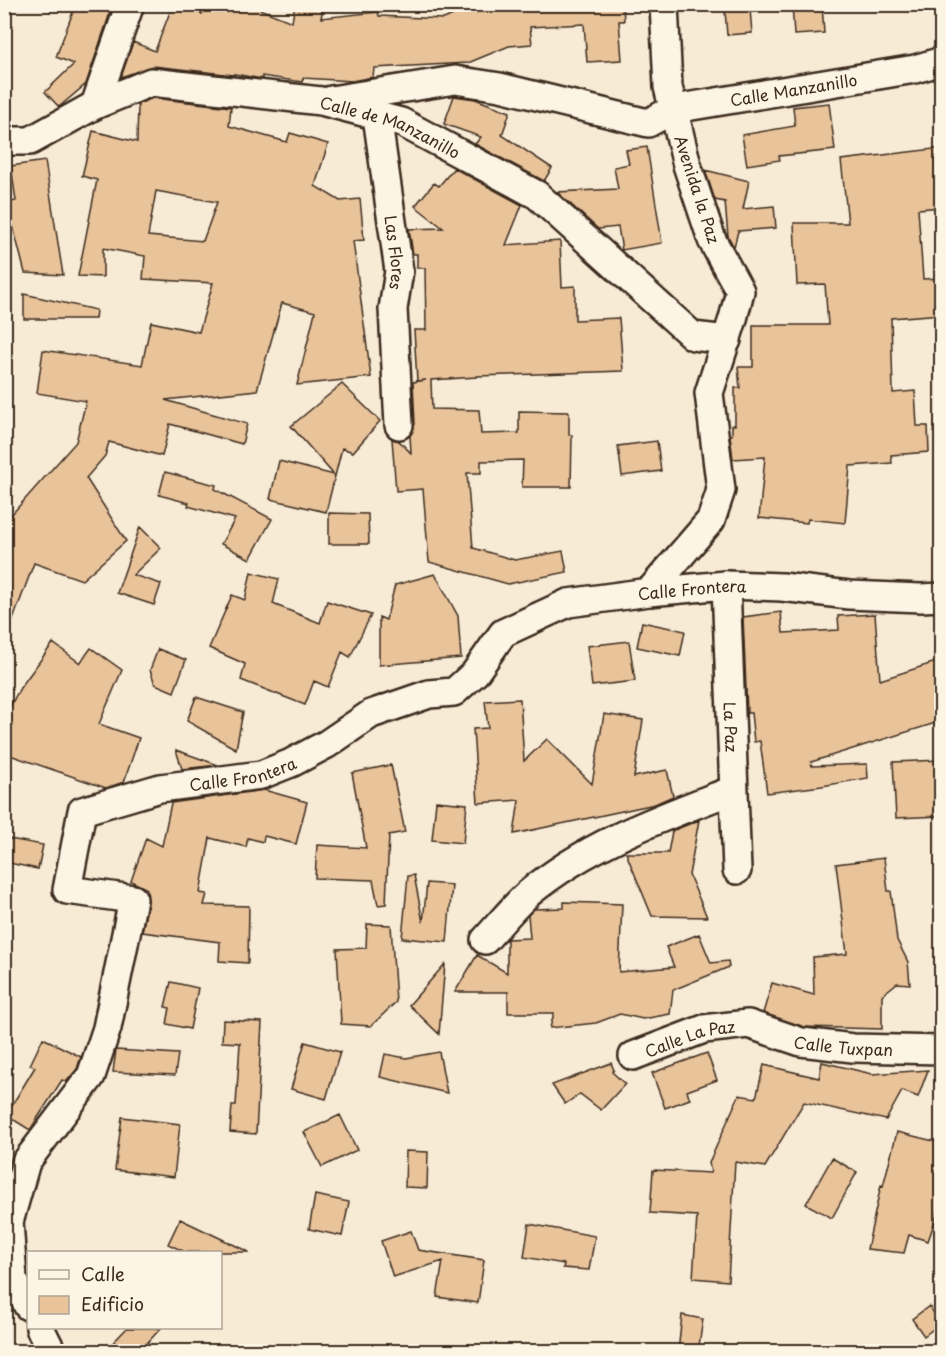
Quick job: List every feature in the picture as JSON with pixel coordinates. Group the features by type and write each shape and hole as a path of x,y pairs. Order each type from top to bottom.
{"street":[{"path":"95,105 130,4"},
{"name":"Avenida la Paz","path":"649,592 711,520 721,490 709,393 727,340 740,291 712,240 687,165 668,87 664,4"},
{"name":"Calle Manzanillo","path":"321,101 455,80 500,87 648,123 674,110 915,69 942,61"},
{"name":"Calle Manzanillo","path":"915,69 942,70"},
{"name":"Calle de Manzanillo","path":"4,141 30,141 95,105 151,82 321,101 401,122 537,195 693,336 727,340"},
{"name":"Las Flores","path":"377,116 399,271 393,309 399,425"},
{"name":"Calle Frontera","path":"27,1304 13,1279 9,1222 26,1162 91,1076 107,1028 133,899 67,890 82,811 160,788 261,774 291,763 327,744 371,714 429,694 454,692 475,673 503,633 568,603 726,585 782,587 849,595 942,597"},
{"name":"La Paz","path":"726,585 737,870"},
{"path":"485,940 527,894 592,851 631,830 733,790"},
{"name":"Calle Tuxpan","path":"748,1024 801,1041 854,1048 942,1050"},
{"name":"Calle La Paz","path":"633,1056 704,1029 748,1024"},
{"path":"40,1329 52,1352"}],"building":[{"path":"76,4 113,4 86,84 59,107 45,92 74,64 56,57"},
{"path":"173,4 202,14 205,4 247,4 292,22 295,4 324,4 321,18 378,12 379,16 444,19 477,4 623,4 624,21 619,21 622,60 587,62 584,24 530,27 532,44 509,46 468,63 374,68 373,77 352,81 303,78 302,82 262,76 262,79 153,66 121,77 133,42 155,51"},
{"path":"792,4 822,4 824,33 794,35"},
{"path":"750,9 752,33 727,35 725,11"},
{"path":"454,96 475,99 510,112 502,135 552,168 544,181 475,144 481,137 444,124"},
{"path":"153,98 231,107 229,126 287,142 290,133 328,144 315,186 340,201 360,199 364,240 353,241 371,377 297,385 315,312 282,303 257,390 165,400 247,424 242,444 170,424 162,456 109,442 105,456 86,478 126,541 82,580 34,563 7,636 4,636 4,523 76,442 86,401 37,393 43,350 142,365 151,322 199,332 213,283 143,279 145,256 103,248 103,277 78,276 97,180 82,176 93,131 137,142 138,104","holes":["156,191 217,202 203,241 148,236"]},
{"path":"829,103 835,150 779,156 780,160 747,165 742,135 795,126 793,107"},
{"path":"647,147 662,243 622,250 618,227 598,229 557,192 618,189 614,167 629,164 626,150"},
{"path":"942,148 942,207 918,209 923,279 942,278 942,314 891,318 893,393 915,391 917,426 928,426 929,452 891,455 892,463 850,466 845,523 808,519 807,523 759,518 765,457 733,459 730,435 732,435 732,425 735,425 735,388 740,388 738,367 753,367 753,325 828,325 825,284 797,285 794,223 848,223 841,160"},
{"path":"45,161 63,275 25,273 13,226 9,227 5,203 16,201 11,166"},
{"path":"454,168 522,205 506,245 560,241 562,287 575,286 575,320 619,318 623,371 477,376 431,380 432,409 479,410 481,434 519,433 519,411 569,412 569,435 572,435 571,487 522,487 523,460 481,461 481,473 467,473 473,548 515,560 563,551 567,572 508,584 429,562 423,489 396,491 392,439 399,441 411,453 410,435 415,424 413,382 426,380 417,381 414,330 426,330 425,268 417,268 417,254 413,254 409,229 443,228 415,206 434,183 439,186"},
{"path":"705,170 749,181 743,209 774,206 776,228 738,231 734,247 728,236 725,202 715,200"},
{"path":"24,294 96,310 95,319 24,319"},
{"path":"342,384 380,421 353,452 342,448 326,512 270,499 279,461 334,475 291,426"},
{"path":"657,441 661,471 622,476 618,446"},
{"path":"165,472 216,485 215,489 272,519 250,559 221,544 235,519 159,495"},
{"path":"329,513 368,514 369,544 329,544"},
{"path":"140,527 161,548 133,575 161,584 154,605 117,593"},
{"path":"251,572 279,579 273,604 320,623 327,601 371,615 350,657 342,652 328,687 314,681 305,705 241,680 245,664 209,648 232,595 245,600"},
{"path":"435,574 458,616 461,658 379,665 379,617 386,620 395,585"},
{"path":"781,612 783,633 839,630 838,616 875,614 880,680 942,660 942,721 811,762 812,766 867,764 868,778 767,793 760,741 754,742 751,713 747,713 743,617"},
{"path":"642,622 685,631 680,656 637,647"},
{"path":"629,641 635,681 592,686 587,646"},
{"path":"53,643 80,663 91,648 122,670 99,724 139,738 124,782 106,788 4,753 4,718 20,688"},
{"path":"158,649 186,660 174,692 155,684 150,670"},
{"path":"196,697 243,712 236,749 187,721"},
{"path":"520,699 524,761 547,739 592,784 604,714 643,720 634,777 667,770 673,796 655,804 514,834 519,800 478,803 473,729 488,728 485,701"},
{"path":"176,750 218,765 182,769"},
{"path":"942,760 942,816 896,818 893,762"},
{"path":"391,765 405,832 389,835 386,904 378,905 373,880 315,878 317,845 366,848 352,773"},
{"path":"264,790 307,802 296,844 264,836 263,842 248,838 246,847 210,838 200,893 207,894 204,905 249,906 248,963 219,961 220,942 142,932 148,902 147,889 131,881 146,838 162,846 171,803"},
{"path":"436,801 467,804 463,843 432,840"},
{"path":"699,820 689,875 707,917 652,916 626,853 668,853 672,831"},
{"path":"4,838 43,845 38,869 4,862"},
{"path":"884,858 897,940 908,962 910,984 897,983 882,995 882,1029 804,1027 763,1013 772,983 814,995 813,957 847,954 836,864"},
{"path":"414,875 423,922 427,883 452,885 447,942 402,938 408,876"},
{"path":"564,902 622,904 619,972 674,967 666,947 699,934 711,963 728,961 729,967 673,990 670,1014 643,1019 620,1014 596,1023 550,1028 554,1013 508,1013 508,992 455,992 477,955 507,973 507,939 530,938 528,915 534,909 564,908"},
{"path":"367,924 391,925 396,1002 371,1026 341,1024 337,949 366,948"},
{"path":"445,964 439,1034 409,1005"},
{"path":"171,982 198,988 190,1029 167,1024 170,1008 165,1007"},
{"path":"223,1020 262,1022 256,1134 230,1132 232,1105 236,1105 240,1043 222,1042"},
{"path":"43,1038 81,1057 77,1069 66,1082 62,1080 30,1130 6,1115 35,1067 30,1065"},
{"path":"305,1042 340,1052 326,1099 291,1089"},
{"path":"116,1050 178,1054 175,1075 113,1072"},
{"path":"439,1052 447,1093 380,1077 385,1054 406,1058"},
{"path":"707,1053 717,1080 687,1091 690,1099 665,1108 652,1073"},
{"path":"822,1062 872,1074 928,1070 918,1097 902,1091 886,1120 804,1102 765,1167 735,1162 728,1281 693,1278 697,1216 650,1213 653,1170 711,1173 709,1163 739,1095 756,1098 764,1065 819,1078"},
{"path":"611,1063 614,1070 612,1072 625,1084 601,1110 580,1094 565,1104 552,1085"},
{"path":"340,1115 357,1150 322,1167 304,1132"},
{"path":"122,1117 180,1124 174,1177 115,1170"},
{"path":"897,1132 942,1143 942,1200 928,1241 909,1235 904,1253 867,1249 881,1185 883,1186"},
{"path":"406,1151 428,1152 427,1188 405,1187"},
{"path":"832,1158 857,1172 832,1218 806,1204"},
{"path":"315,1195 349,1202 342,1236 309,1229"},
{"path":"180,1219 249,1252 183,1251 168,1244"},
{"path":"529,1224 595,1236 589,1270 563,1268 564,1264 524,1257"},
{"path":"411,1231 418,1250 484,1260 478,1303 437,1297 443,1261 393,1277 381,1241"},
{"path":"929,1306 941,1323 924,1336 912,1319"},
{"path":"682,1315 703,1319 698,1352 678,1352"},
{"path":"126,1329 160,1329 139,1352 104,1352"}]}
